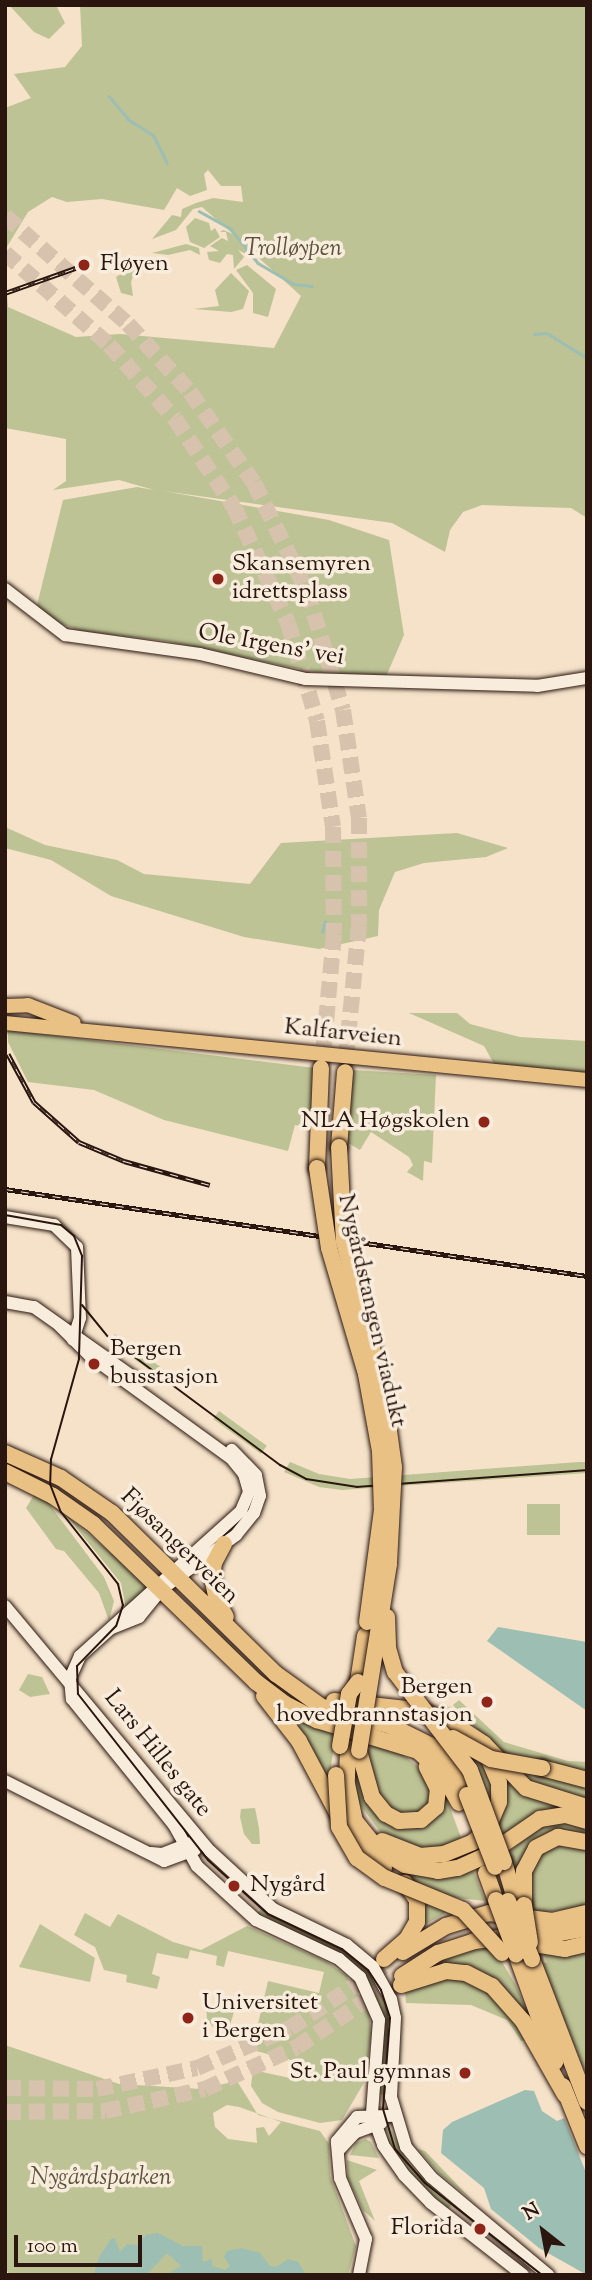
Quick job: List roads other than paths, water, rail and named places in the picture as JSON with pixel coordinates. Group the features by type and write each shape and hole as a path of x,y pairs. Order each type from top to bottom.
{"highway":[{"name":"Nygårdstangen viadukt","path":"321,1068 317,1133 325,1228 366,1374 380,1451 380,1532 349,1748"},
{"name":"Nygårdstangen viadukt","path":"345,1072 339,1147 344,1242 381,1384 393,1451 394,1510 384,1598"},
{"name":"Fjøsangerveien","path":"5,1453 89,1496 158,1557 276,1674 322,1707 391,1726 421,1739 447,1761 463,1799"},
{"name":"Fjøsangerveien","path":"5,1472 83,1516 160,1586 256,1682"},
{"path":"224,1544 214,1563 213,1586 234,1632"},
{"path":"384,1598 392,1665 408,1695 437,1727 474,1779 495,1867"},
{"path":"384,1598 349,1748 346,1784 353,1811 365,1835 386,1855 405,1865 438,1871 481,1859 540,1819 566,1815 587,1821"},
{"path":"256,1682 306,1715 408,1748 437,1767 463,1799 511,1902 584,2094"},
{"path":"256,1682 299,1741 350,1837 414,1894 419,1914 414,1931 386,1961 432,1933 479,1917 498,1913 552,1921 587,1913"},
{"path":"306,1695 428,1713 477,1740 526,1788 587,1807"},
{"path":"437,1727 483,1757 587,1780"},
{"path":"353,1811 382,1841 412,1854 444,1854 464,1847 488,1828 499,1802 497,1774 477,1740"},
{"path":"349,1748 376,1804 392,1818 414,1822 432,1812 439,1789 431,1773 408,1748"},
{"path":"349,1748 336,1775 339,1828 357,1858 385,1878 463,1910 509,1953 587,2146"},
{"path":"509,1953 511,1902 536,1848 558,1837 587,1842"},
{"path":"479,1917 554,1934 587,1928"},
{"path":"565,2095 523,2021 492,1986 466,1973 446,1971 399,1982 438,1953 474,1941 509,1939 565,1949 587,1944"}],"main road":[{"name":"Ole Irgens' vei","path":"5,589 65,635 200,654 306,679 537,686 587,678"},
{"name":"Kalfarveien","path":"5,1006 28,1005 96,1029"},
{"name":"Kalfarveien","path":"5,1023 96,1029 587,1080"},
{"path":"7,1217 48,1223 68,1234 79,1251 81,1284 74,1338"},
{"path":"5,1303 34,1307 218,1447 242,1469 249,1492 245,1507 198,1548 175,1574"},
{"path":"70,1681 76,1660 111,1628 175,1574 224,1544 257,1508 259,1484 252,1466 74,1338"},
{"path":"158,1557 175,1559 198,1548"},
{"name":"Lars Hilles gate","path":"5,1606 200,1840 273,1909 347,1945 373,1967 386,1987 395,2018 390,2079 394,2116 406,2147 431,2177 548,2275"},
{"name":"Lars Hilles gate","path":"70,1681 72,1699 187,1849 257,1920 339,1959 360,1977 379,2020 373,2119"},
{"path":"5,1781 171,1861 200,1840"},
{"path":"359,2275 366,2239 340,2178 338,2151 351,2135 373,2119 394,2116"},
{"path":"373,2119 404,2175 462,2230 523,2275"}],"water":[{"path":"498,1627 587,1642 587,1711 487,1641"},
{"path":"525,2090 534,2091 542,2111 557,2121 587,2109 587,2275 539,2248 491,2209 484,2188 441,2153 443,2130 452,2122"},
{"path":"158,2233 183,2246 202,2246 203,2262 212,2259 212,2266 225,2270 230,2266 224,2257 227,2251 242,2248 260,2253 270,2266 277,2267 288,2259 298,2262 306,2275 166,2275 181,2266 167,2253 146,2275 94,2275 99,2257 111,2239 115,2238 120,2252 127,2244 137,2245 146,2235"}],"waterway":[{"path":"109,96 128,119 154,136 167,163"},
{"path":"199,211 231,229 258,263 294,284 312,286"},
{"path":"534,334 547,333 587,358"},
{"path":"322,932 325,921"}],"tunnel":[{"path":"5,216 128,324 190,392 254,483 307,591 343,710 359,818 359,925 345,1069"},
{"path":"5,253 109,345 175,419 234,507 288,623 317,721 333,827 334,934 322,1066"},
{"path":"5,2088 97,2089 197,2068 290,2028 387,1964"},
{"path":"5,2112 105,2111 205,2089 297,2047 397,1979"}],"tram line":[{"path":"5,1215 61,1225 74,1236 82,1256 79,1359 51,1459 50,1484 61,1512 118,1584 123,1605 116,1626 77,1666 78,1694 208,1860 268,1914 342,1949 368,1970 381,1990 390,2018 383,2109 395,2149 425,2183 542,2275"},
{"path":"82,1305 109,1338 280,1465 306,1479 357,1487 587,1470"}],"railway":[{"path":"5,293 84,265"},
{"path":"8,1054 34,1102 79,1142 124,1161 210,1185"},
{"path":"5,1189 587,1276"}],"place":[{"name":"Fløyen","path":"84,265"},
{"name":"Skansemyren idrettsplass","path":"218,579"},
{"name":"NLA Høgskolen","path":"484,1122"},
{"name":"Bergen busstasjon","path":"94,1364"},
{"name":"Bergen hovedbrannstasjon","path":"487,1702"},
{"name":"Nygård","path":"234,1886"},
{"name":"Universitet i Bergen","path":"188,2018"},
{"name":"St. Paul gymnas","path":"465,2073"},
{"name":"Florida","path":"480,2229"}],"park label":[{"name":"Trolløypen","path":"293,250"},
{"name":"Nygårdsparken","path":"101,2179"}]}
